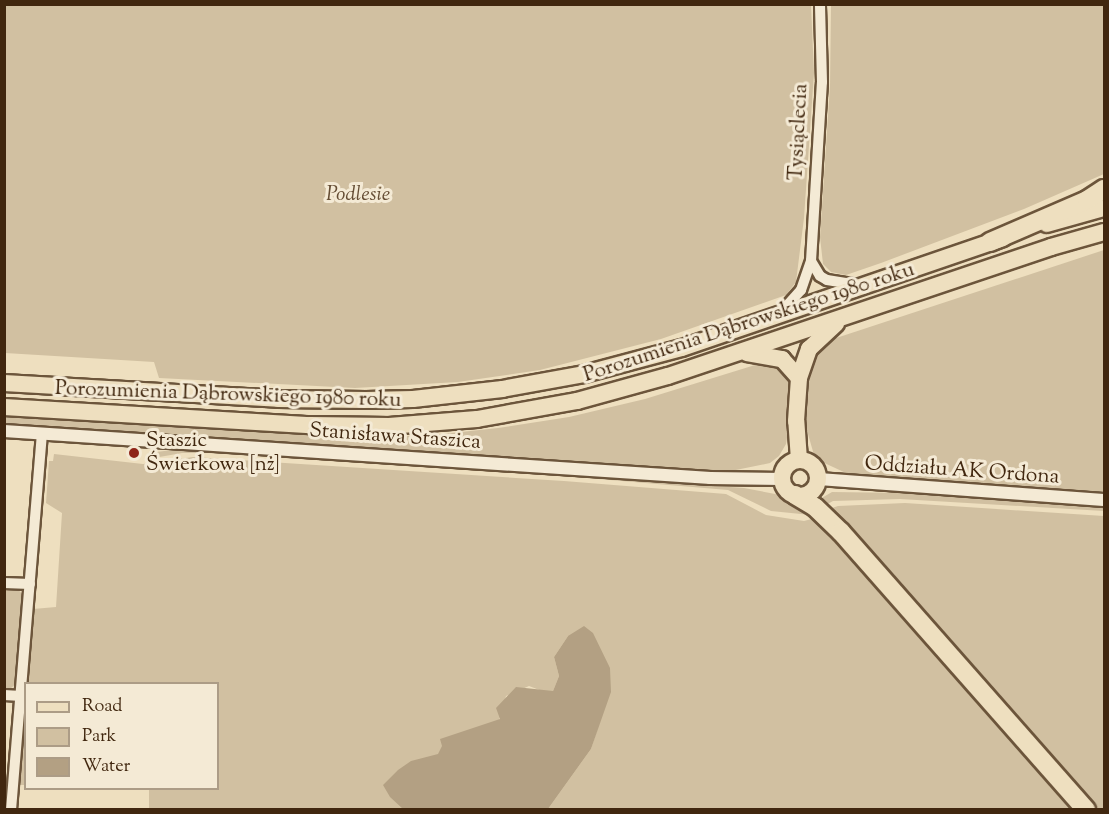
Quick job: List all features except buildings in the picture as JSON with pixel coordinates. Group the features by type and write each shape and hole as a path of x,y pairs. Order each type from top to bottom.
{"highway":[{"path":"990,242 1087,200 1104,189"},
{"path":"795,495 815,507 841,532 1086,810"}],"main road":[{"name":"Porozumienia Dąbrowskiego 1980 roku","path":"4,383 278,399 413,399 502,389 584,374 682,348 990,242 1104,208"},
{"name":"Porozumienia Dąbrowskiego 1980 roku","path":"4,407 310,425 389,426 453,422 578,401 743,352 1051,247 1104,232"},
{"path":"799,460 796,421 799,378 809,349 842,318"},
{"path":"743,352 782,359 799,378"},
{"path":"799,460 814,466 818,479 810,493 795,495 787,489 782,479 785,467 799,460"}],"street":[{"name":"Tysiąclecia","path":"779,314 801,290 811,261 822,82 820,4"},
{"path":"811,261 820,276 827,280 862,285"},
{"name":"Stanisława Staszica","path":"4,431 710,478 782,479"},
{"path":"11,810 42,433"},
{"name":"Oddziału AK Ordona","path":"818,479 1104,500"},
{"path":"4,583 30,584"},
{"path":"4,695 21,696"}],"green space":[{"name":"Podlesie","path":"4,5 811,5 814,73 804,218 796,282 786,295 661,339 540,370 458,382 355,388 159,378 154,362 5,353"},
{"path":"831,5 1104,5 1104,174 1024,209 881,263 846,275 831,272 823,264 820,237 830,86"},
{"path":"1104,250 1104,493 880,479 846,473 820,461 814,455 806,427 806,396 811,361 824,342"},
{"path":"765,362 779,365 789,379 789,425 786,444 779,456 770,463 726,472 6,425 4,415 190,427 375,436 424,436 569,417 645,399"},
{"path":"181,449 744,488 775,494 798,504 811,515 771,511 728,490 551,475 209,453 182,453 148,459 148,453"},
{"path":"54,454 143,464 193,457 564,481 726,494 766,515 804,521 819,517 1079,809 548,809 591,749 600,721 568,636 554,657 559,676 553,691 542,691 529,686 506,696 474,809 149,809 149,790 219,790 219,682 27,682 33,609 56,607 62,513 46,503 49,461 53,461"},
{"path":"832,492 906,493 1104,505 1104,511 900,499 833,501 822,507 820,499"},
{"path":"905,503 1104,516 1104,809 1096,809 826,510 838,506"},
{"path":"4,587 17,588 22,594 16,684 11,688 5,688"},
{"path":"24,710 24,785 18,785"}],"water":[{"path":"584,626 593,633 610,668 611,692 591,749 548,809 403,809 390,797 383,785 398,770 411,761 438,754 442,746 440,739 500,719 496,708 516,687 553,691 559,676 554,657 568,636"}],"place":[{"name":"Staszic Świerkowa [nż]","path":"134,453"}]}
